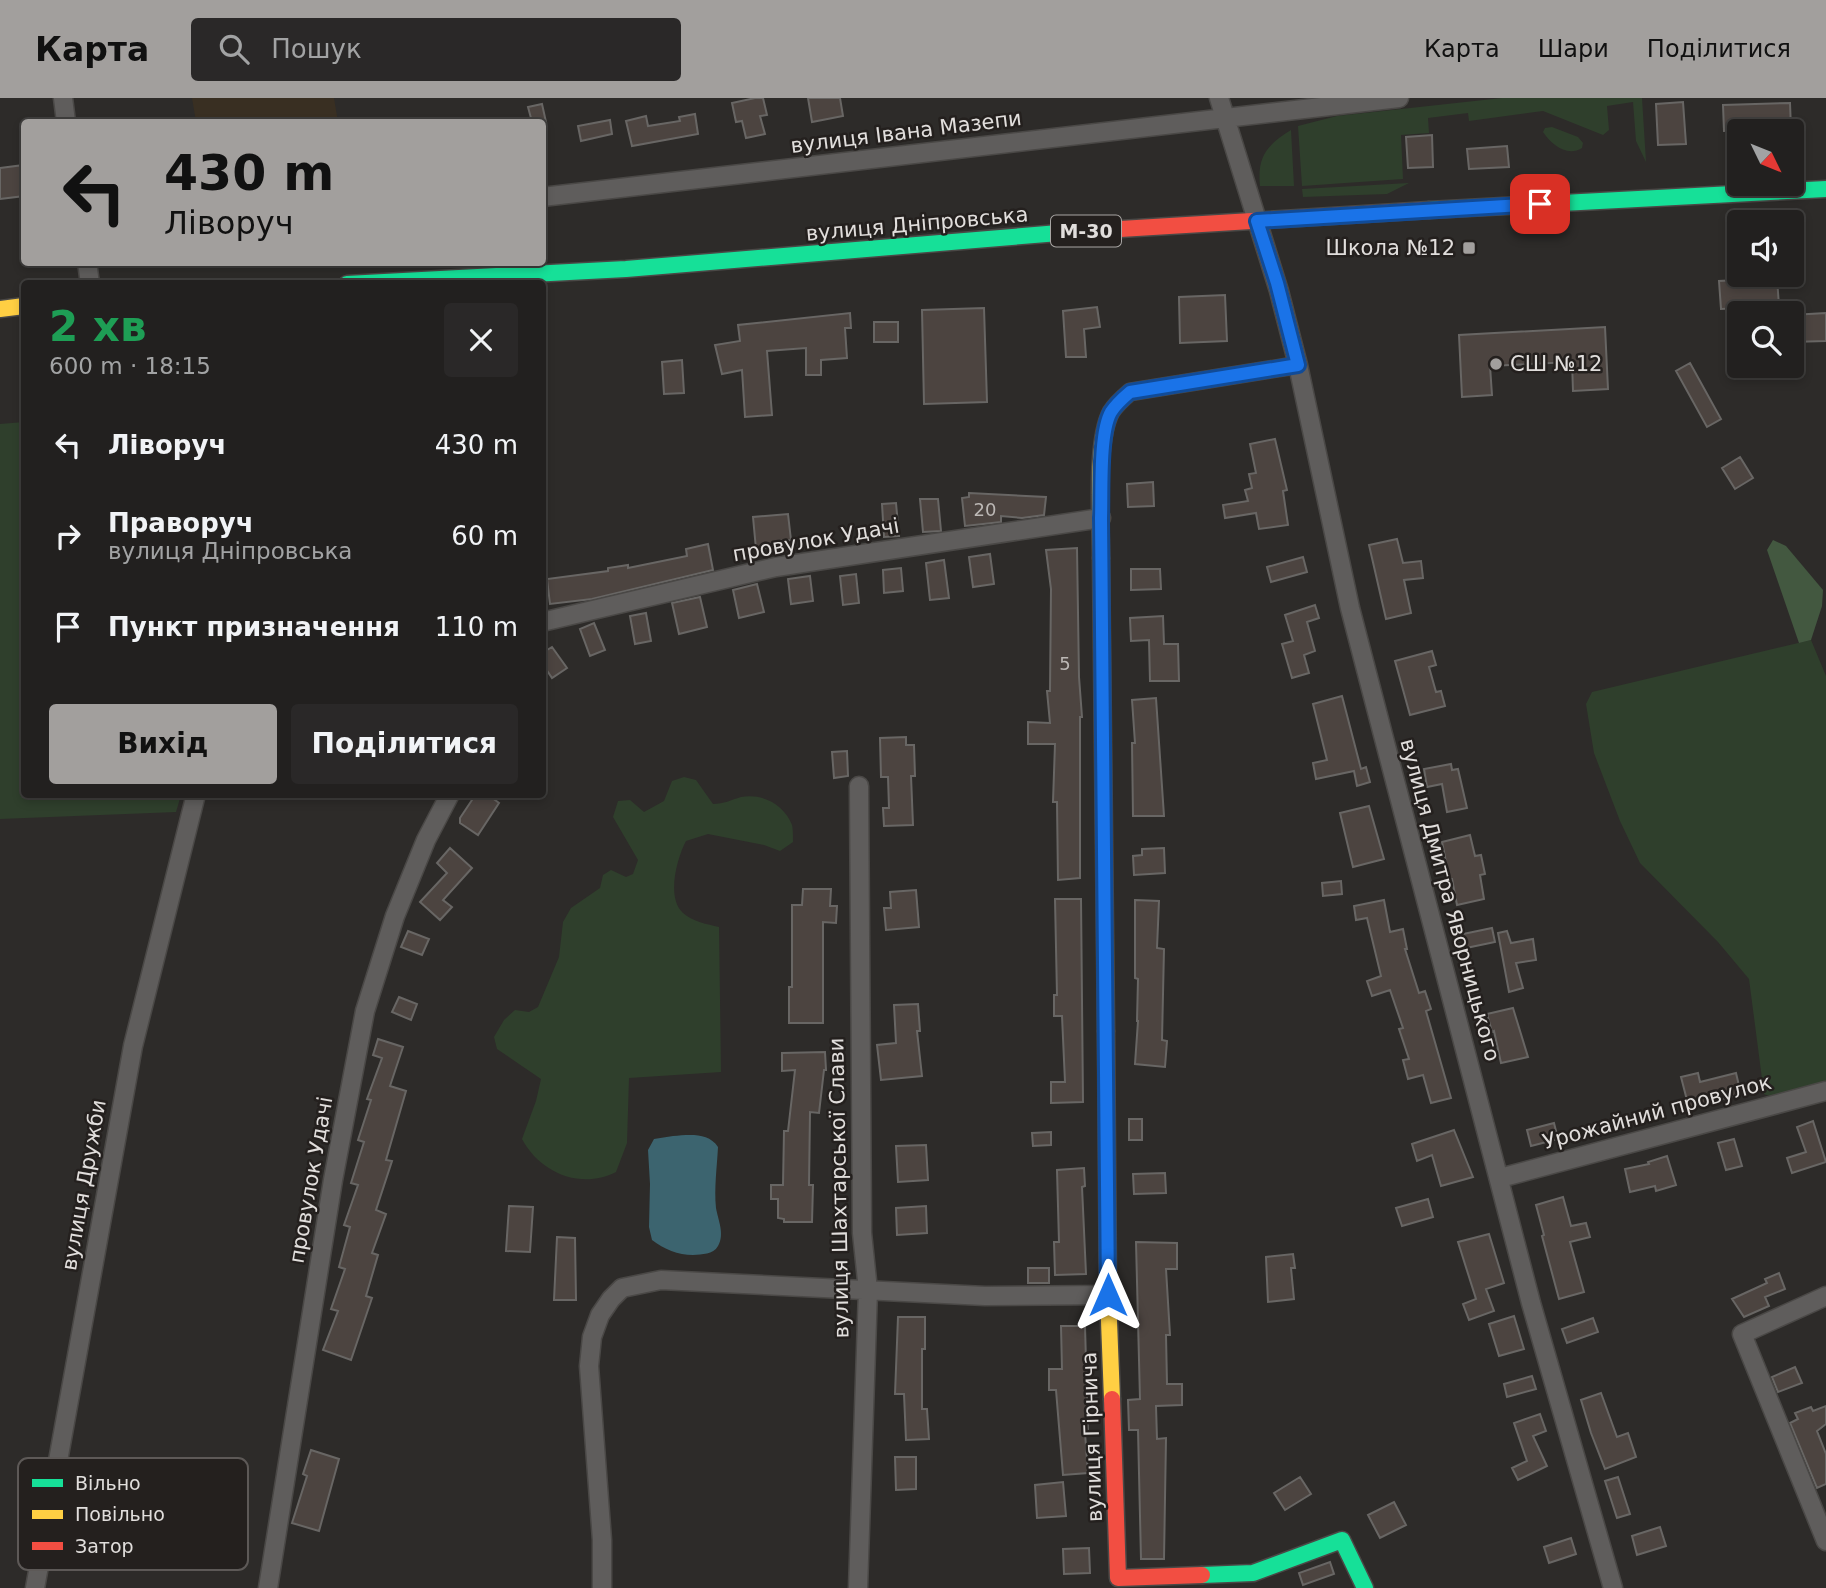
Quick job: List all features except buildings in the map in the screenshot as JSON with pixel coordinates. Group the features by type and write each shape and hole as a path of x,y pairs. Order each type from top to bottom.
{"main road":[{"name":"вулиця Дніпровська","path":"417,280 626,268 1079,231 1826,189"},
{"path":"0,309 21,306"},
{"name":"вулиця Гірнича","path":"1298,365 1130,392 1110,414 1105,433 1101,518 1108,1295 1118,1578 1253,1573 1342,1540 1365,1588"}],"street":[{"path":"63,98 66,119"},
{"name":"вулиця Дмитра Яворницького","path":"1219,98 1277,283 1298,365 1350,608 1531,1303 1613,1588"},
{"name":"вулиця Івана Мазепи","path":"546,197 1399,98"},
{"name":"провулок Удачі","path":"546,621 776,567 1101,518"},
{"name":"вулиця Шахтарської Слави","path":"858,1588 867,1290 862,1219 859,786"},
{"name":"вулиця Дружби","path":"58,1458 133,1046 195,798"},
{"name":"провулок Удачі","path":"268,1588 333,1180 365,1012 395,916 426,840 448,798"},
{"name":"Урожайний провулок","path":"1500,1178 1826,1091"},
{"path":"602,1588 602,1540 590,1366 592,1337 600,1315 622,1288 661,1280 985,1296 1108,1295"},
{"path":"1826,1296 1742,1334 1826,1541"},
{"name":"вулиця Дружби","path":"34,1588 37,1570"}],"shaded area":[{"path":"192,98 334,98 338,119 196,119"}],"green space":[{"path":"1502,98 1642,98 1646,162 1636,141 1633,102 1607,106 1609,130 1603,135 1543,111 1469,121 1468,113 1428,118 1429,133 1401,135 1403,179 1302,186 1298,126 1337,116"},
{"path":"1552,127 1578,137 1583,143 1582,148 1571,151 1555,145 1543,132 1545,128"},
{"path":"1291,130 1294,186 1260,186 1260,167 1265,152"},
{"path":"1409,183 1387,194 1303,197 1302,189"},
{"path":"21,422 21,798 180,798 176,812 0,819 0,424"},
{"path":"1773,540 1786,546 1823,590 1822,606 1811,640 1799,643 1767,550"},
{"path":"1811,640 1826,676 1826,1083 1795,1093 1770,1096 1764,1094 1749,979 1718,942 1640,863 1620,821 1594,753 1586,704 1592,692"},
{"path":"684,777 696,780 713,804 749,796 778,806 784,811 792,827 793,842 780,851 764,845 708,834 686,841 679,857 675,878 675,898 678,906 691,919 719,927 721,1072 629,1078 627,1143 616,1172 589,1179 563,1175 539,1161 522,1139 541,1079 497,1049 494,1037 504,1020 515,1010 529,1012 538,1007 559,957 563,922 571,908 600,888 603,875 611,870 626,877 633,874 638,860 613,817 618,801 630,800 644,812 664,801 672,781"}],"water":[{"path":"673,1136 704,1137 718,1147 715,1200 721,1237 716,1249 710,1253 682,1254 666,1249 652,1240 649,1227 648,1150 654,1139"}],"traffic: fast":[{"path":"1429,210 1826,189"},
{"path":"421,280 626,269 1071,232"},
{"path":"1101,558 1106,1031"},
{"path":"1202,1575 1253,1573 1342,1540 1365,1588"}],"traffic: slow":[{"path":"0,309 21,306"},
{"path":"1101,558 1100,483 1103,442 1111,412 1120,401 1130,392 1298,365"},
{"path":"1106,1031 1108,1295 1112,1399"}],"traffic: jam":[{"path":"1071,232 1429,210"},
{"path":"1112,1399 1118,1578 1202,1575"}],"place":[{"name":"Школа №12","path":"1469,248"},
{"name":"СШ №12","path":"1496,364"}],"route":[{"path":"1108,1295 1101,518 1105,433 1110,414 1130,392 1298,365 1277,283 1257,221 1540,204"}]}
